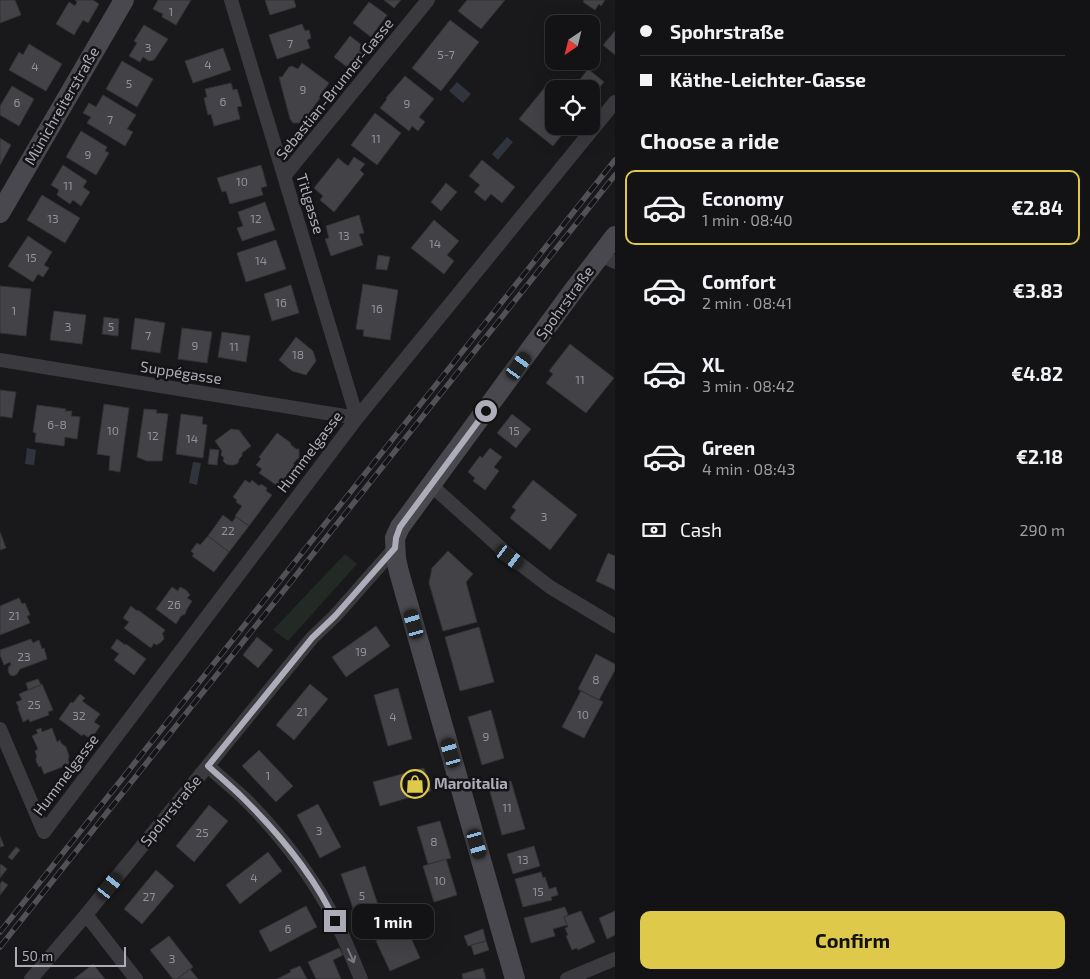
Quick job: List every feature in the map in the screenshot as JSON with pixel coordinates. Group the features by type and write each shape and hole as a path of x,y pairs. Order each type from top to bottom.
{"street":[{"name":"Münichreiterstraße","path":"0,213 124,0"},
{"name":"Titlgasse","path":"232,0 357,418"},
{"name":"Sebastian-Brunner-Gasse","path":"285,175 428,0"},
{"name":"Hummelgasse","path":"0,729 44,832 357,418 615,102"},
{"name":"Spohrstraße","path":"31,979 85,916 312,638 335,616 395,548 400,527 608,258 615,236"},
{"name":"Suppégasse","path":"0,360 357,418"},
{"path":"432,486 510,557 550,587 615,626"},
{"path":"395,548 399,572 515,979"},
{"path":"208,766 244,798 276,832 295,856 333,916 361,979"},
{"path":"85,916 91,921 136,979"},
{"path":"567,979 615,958"}],"shaded area":[{"path":"457,82 471,94 463,103 449,91"},
{"path":"507,137 513,142 498,160 492,154"},
{"path":"27,448 36,450 34,465 25,464"},
{"path":"193,462 201,463 197,485 189,483"},
{"path":"345,554 357,564 288,641 273,630"}],"building":[{"path":"0,0 15,0 21,15 0,23"},
{"path":"75,0 93,0 99,4 88,23 83,20 74,35 56,24 69,2 75,6 77,2"},
{"path":"158,0 191,0 176,25 162,17 163,14 153,9"},
{"path":"265,0 294,0 296,7 270,15"},
{"path":"384,0 401,0 394,8"},
{"path":"467,0 505,0 481,29 458,11"},
{"path":"584,0 605,0 595,10 583,2"},
{"path":"369,2 387,15 371,37 353,23"},
{"path":"450,20 479,42 441,91 412,68"},
{"path":"302,24 305,31 309,30 311,38 307,40 310,48 277,59 269,35"},
{"path":"144,25 168,39 154,60 149,61 143,57 140,62 129,56 137,43 134,41"},
{"path":"615,31 615,55 603,45"},
{"path":"350,36 363,46 359,51 363,54 356,64 351,61 347,67 334,57"},
{"path":"29,44 62,64 46,91 9,70 19,52 23,55"},
{"path":"223,48 231,70 193,83 185,61"},
{"path":"122,61 153,79 137,107 106,89"},
{"path":"302,63 329,83 307,116 299,123 293,123 290,119 279,77 282,77 289,67 292,66 298,69"},
{"path":"589,70 604,82 600,87 600,80 580,80"},
{"path":"405,76 434,99 419,117 425,122 418,131 412,126 409,131 380,108"},
{"path":"231,83 233,90 237,89 242,106 237,107 240,119 214,126 211,114 208,115 204,98 207,97 205,89"},
{"path":"12,86 34,99 19,126 0,115 0,106"},
{"path":"545,87 545,135 562,135 553,146 519,119"},
{"path":"103,95 136,115 127,129 133,132 125,146 87,123 91,117 83,113 89,103 96,107"},
{"path":"375,113 401,133 377,165 351,145"},
{"path":"81,131 107,147 105,151 109,153 96,175 66,157"},
{"path":"0,138 11,145 0,165"},
{"path":"354,157 365,164 360,170 364,174 334,212 320,200 323,196 314,188 338,158 348,166"},
{"path":"482,160 515,187 502,203 491,194 485,201 474,192 480,185 469,176"},
{"path":"63,165 87,181 83,187 90,192 81,206 73,200 70,204 57,195 59,190 51,185"},
{"path":"261,165 267,186 261,188 263,195 230,204 226,191 222,192 217,178"},
{"path":"446,183 457,192 441,211 431,202"},
{"path":"42,195 80,218 65,243 27,220"},
{"path":"265,202 275,230 242,241 237,228 243,226 238,212"},
{"path":"359,215 364,233 359,234 363,245 331,256 325,239 329,238 326,226"},
{"path":"434,220 459,241 447,255 454,261 444,274 411,248"},
{"path":"28,236 52,252 44,265 49,268 43,277 38,274 33,282 8,266"},
{"path":"276,240 286,269 246,282 237,253"},
{"path":"378,255 390,257 387,270 376,269"},
{"path":"363,284 398,290 390,340 363,336 364,330 356,329"},
{"path":"291,285 299,313 272,321 264,294"},
{"path":"0,286 31,289 26,336 0,333"},
{"path":"54,311 86,315 82,344 50,340"},
{"path":"104,317 119,319 118,336 102,334"},
{"path":"135,318 165,323 160,353 131,349"},
{"path":"182,328 212,332 207,363 178,359"},
{"path":"222,332 250,336 246,362 218,357"},
{"path":"296,337 313,351 316,361 306,375 292,371 279,360"},
{"path":"570,344 614,378 586,413 546,383 553,374 549,371"},
{"path":"0,390 16,392 12,418 0,416"},
{"path":"104,404 129,408 120,472 109,470 110,456 97,454"},
{"path":"37,405 66,409 65,411 72,411 71,416 80,417 77,439 65,437 64,446 35,442 36,433 33,432"},
{"path":"144,409 157,410 156,413 168,414 162,461 147,461 137,457"},
{"path":"181,414 203,417 202,424 207,425 203,458 176,454"},
{"path":"512,414 531,429 516,448 497,433"},
{"path":"231,429 239,430 251,446 242,453 238,463 234,465 226,464 223,461 222,451 215,441"},
{"path":"277,433 296,449 299,449 299,459 293,464 295,465 279,487 259,473 262,469 256,465 261,459 259,457"},
{"path":"490,448 502,457 494,467 499,471 485,490 473,481 475,478 468,472 480,456 482,458"},
{"path":"210,449 219,450 217,465 208,464"},
{"path":"245,480 250,483 252,480 259,486 261,484 272,495 249,526 235,516 242,506 233,497"},
{"path":"533,480 577,515 550,550 510,518 516,510 512,507"},
{"path":"223,515 232,522 236,517 249,526 229,552 208,536"},
{"path":"0,532 6,548 0,550"},
{"path":"208,536 229,552 214,572 192,556 194,554 191,551 197,543 200,545"},
{"path":"448,551 473,574 466,582 477,622 443,631 429,583 432,568"},
{"path":"608,553 615,556 615,590 596,581"},
{"path":"172,587 178,591 180,587 186,590 190,595 187,598 192,601 185,614 181,616 176,624 156,609"},
{"path":"19,598 22,604 25,603 30,615 27,616 30,623 0,635 0,606"},
{"path":"131,606 165,630 162,634 164,639 160,643 156,645 154,643 151,648 124,628 129,622 123,618"},
{"path":"376,626 390,646 346,677 332,657"},
{"path":"479,627 494,682 460,691 445,637"},
{"path":"257,637 273,650 258,668 243,655"},
{"path":"31,639 33,643 39,640 42,649 44,648 47,659 20,669 14,676 10,675 8,671 11,665 10,662 4,665 0,650"},
{"path":"117,639 146,659 134,675 114,660 119,654 111,648"},
{"path":"596,654 615,664 615,670 599,700 578,689"},
{"path":"38,679 41,685 28,690 26,683"},
{"path":"42,684 53,710 48,712 49,715 30,722 29,719 23,722 16,702 22,700 19,694"},
{"path":"310,684 328,699 294,740 276,725"},
{"path":"398,688 412,739 388,746 374,695"},
{"path":"581,691 603,702 584,738 562,727"},
{"path":"80,694 85,698 82,701 100,714 94,722 100,726 91,739 83,734 82,736 59,719 71,702 73,703"},
{"path":"491,710 504,758 482,765 468,717"},
{"path":"41,728 42,732 52,728 57,742 60,740 66,747 70,764 44,774 41,766 39,767 36,761 35,751 38,749 32,736 38,733 36,730"},
{"path":"259,750 293,786 276,802 242,766"},
{"path":"424,768 431,791 380,806 373,782"},
{"path":"511,781 525,829 502,835 489,788"},
{"path":"318,804 341,847 320,858 297,815"},
{"path":"209,805 228,821 194,862 176,846"},
{"path":"440,821 451,858 428,864 417,827"},
{"path":"0,836 4,846 0,847"},
{"path":"534,846 540,866 513,874 507,854"},
{"path":"16,847 20,850 12,860 8,857"},
{"path":"268,852 282,871 240,904 226,885"},
{"path":"446,859 457,895 434,902 423,866"},
{"path":"1,864 7,869 0,878 0,866"},
{"path":"365,866 382,917 359,925 341,874"},
{"path":"156,870 174,886 142,924 124,909"},
{"path":"541,872 549,889 556,887 558,895 551,897 552,900 523,907 515,879"},
{"path":"2,881 8,885 0,895 0,884"},
{"path":"306,906 317,927 270,952 259,931"},
{"path":"565,907 568,915 564,917 567,925 553,929 555,936 531,943 524,918"},
{"path":"581,911 595,942 578,950 577,948 572,950 566,936 568,935 565,928 568,927 564,917"},
{"path":"615,911 615,935 607,939 599,918"},
{"path":"401,923 403,928 406,927 420,958 390,971 376,941 386,936 375,940 373,932"},
{"path":"483,929 486,941 468,946 464,936"},
{"path":"169,936 193,967 177,979 173,979 150,950"},
{"path":"486,941 489,950 474,955 471,945"},
{"path":"339,948 343,955 333,960 341,979 316,979 308,962"},
{"path":"93,964 105,979 74,979"},
{"path":"300,966 307,979 277,979 291,972 290,970"},
{"path":"483,968 486,979 463,979 462,974"},
{"path":"190,969 198,979 177,979"}],"railway":[{"path":"0,932 615,160"},
{"path":"0,947 615,175"}],"place":[{"name":"Maroitalia","path":"415,784"}],"route":[{"path":"335,921 315,886 276,832 244,798 208,766 312,638 335,616 395,548 400,527 486,411"}]}
